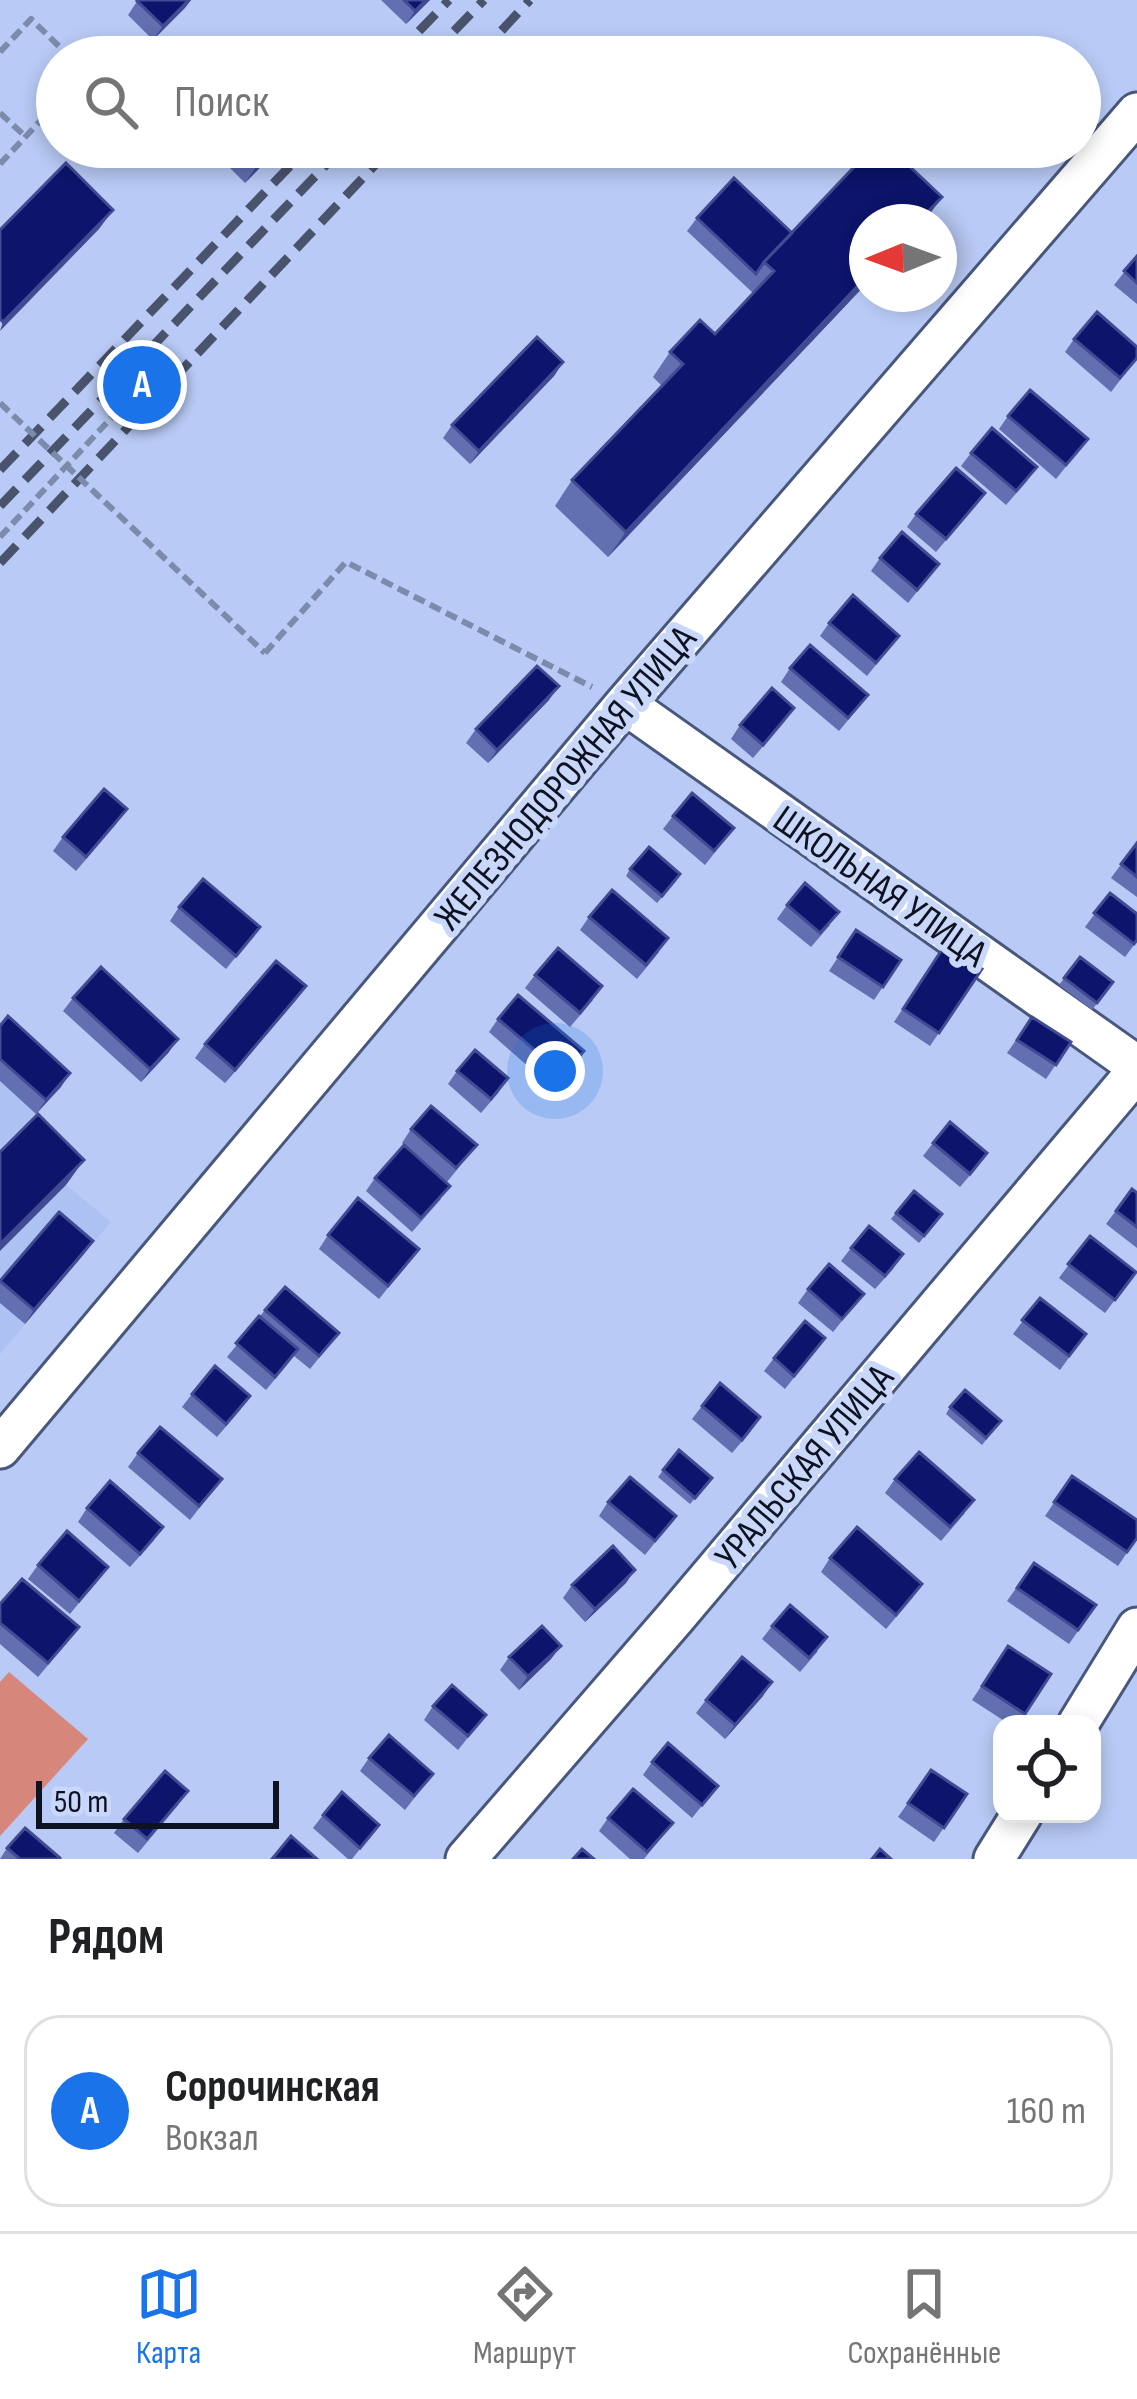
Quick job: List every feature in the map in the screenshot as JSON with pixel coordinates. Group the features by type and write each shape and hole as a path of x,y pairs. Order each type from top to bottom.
{"street":[{"name":"ЖЕЛЕЗНОДОРОЖНАЯ УЛИЦА","path":"1101,154 1137,112"},
{"name":"ЖЕЛЕЗНОДОРОЖНАЯ УЛИЦА","path":"0,1448 625,704 1089,168"},
{"name":"ШКОЛЬНАЯ УЛИЦА","path":"625,704 1137,1068"},
{"name":"УРАЛЬСКАЯ УЛИЦА","path":"466,1859 690,1601 1137,1068"},
{"path":"1084,1715 1137,1628"},
{"path":"994,1859 1016,1823"}],"path":[{"path":"0,52 31,19 48,36"},
{"path":"0,112 26,136"},
{"path":"0,164 36,125"},
{"path":"0,537 144,383"},
{"path":"0,403 265,653 346,562 625,704"}],"shaded area":[{"path":"0,1031 61,1087 21,1139 111,1222 0,1354"},
{"path":"9,1672 88,1739 0,1836 0,1682"}],"building":[{"path":"138,0 189,0 163,26"},
{"path":"404,0 426,0 415,11"},
{"path":"61,168 71,168 113,210 3,322 0,230"},
{"path":"853,168 911,168 942,197 935,204 849,204 849,295 626,532 572,480 683,364 670,352 700,320 715,334 774,271 764,262"},
{"path":"734,178 792,233 756,274 697,218"},
{"path":"1137,256 1137,283 1124,271"},
{"path":"1097,312 1137,347 1137,358 1120,378 1074,339"},
{"path":"537,337 563,362 479,451 452,425"},
{"path":"1030,390 1088,439 1066,465 1008,416"},
{"path":"992,428 1037,467 1016,491 971,453"},
{"path":"956,468 985,493 946,539 916,514"},
{"path":"902,532 939,564 917,590 880,558"},
{"path":"853,595 899,636 876,663 829,623"},
{"path":"810,645 868,695 848,718 790,668"},
{"path":"537,666 559,686 497,750 476,729"},
{"path":"772,688 794,708 763,745 740,725"},
{"path":"104,789 127,809 86,857 63,837"},
{"path":"692,793 734,828 714,851 673,816"},
{"path":"1137,843 1137,877 1121,864"},
{"path":"649,847 680,874 662,896 630,869"},
{"path":"203,879 260,927 236,956 179,907"},
{"path":"805,883 839,912 820,933 787,905"},
{"path":"612,890 668,938 646,965 589,917"},
{"path":"1110,893 1137,914 1134,944 1094,913"},
{"path":"856,930 901,960 883,987 838,957"},
{"path":"945,945 982,969 939,1033 903,1009"},
{"path":"558,948 602,986 580,1013 535,975"},
{"path":"1080,957 1113,982 1097,1003 1064,978"},
{"path":"276,961 306,986 235,1070 205,1044"},
{"path":"101,967 178,1039 150,1069 73,998"},
{"path":"518,995 584,1051 564,1075 498,1019"},
{"path":"8,1016 70,1073 46,1100 0,1059 0,1026"},
{"path":"1032,1017 1071,1042 1056,1065 1017,1040"},
{"path":"475,1050 508,1078 491,1099 457,1071"},
{"path":"431,1106 477,1145 456,1168 411,1129"},
{"path":"38,1114 84,1160 0,1244 0,1152"},
{"path":"950,1122 987,1153 970,1174 933,1143"},
{"path":"404,1145 450,1186 421,1218 375,1178"},
{"path":"1132,1189 1137,1193 1137,1227 1116,1211"},
{"path":"914,1191 942,1214 924,1236 896,1213"},
{"path":"358,1198 419,1249 388,1286 328,1235"},
{"path":"59,1212 93,1241 34,1310 0,1281"},
{"path":"869,1226 903,1254 885,1276 851,1248"},
{"path":"1090,1236 1136,1272 1115,1300 1068,1264"},
{"path":"829,1264 864,1294 842,1319 808,1289"},
{"path":"285,1287 339,1333 319,1356 265,1310"},
{"path":"1040,1298 1086,1334 1069,1356 1022,1320"},
{"path":"259,1316 298,1349 275,1377 236,1343"},
{"path":"805,1321 825,1338 794,1376 774,1358"},
{"path":"215,1366 250,1396 226,1424 192,1394"},
{"path":"720,1383 760,1417 742,1440 702,1406"},
{"path":"965,1390 1001,1421 986,1438 950,1407"},
{"path":"160,1427 222,1479 199,1506 138,1453"},
{"path":"679,1450 712,1478 695,1498 663,1470"},
{"path":"919,1452 974,1500 950,1527 895,1479"},
{"path":"1072,1476 1137,1520 1137,1538 1127,1552 1054,1502"},
{"path":"630,1477 676,1516 655,1541 608,1502"},
{"path":"110,1481 163,1527 140,1554 87,1508"},
{"path":"857,1527 922,1584 896,1615 830,1558"},
{"path":"67,1531 108,1567 79,1601 38,1565"},
{"path":"613,1546 635,1570 595,1609 572,1585"},
{"path":"1034,1563 1096,1605 1078,1630 1017,1588"},
{"path":"22,1579 79,1627 48,1663 0,1623 0,1604"},
{"path":"790,1605 827,1637 809,1658 772,1626"},
{"path":"542,1626 561,1646 528,1676 509,1657"},
{"path":"1008,1646 1051,1674 1025,1714 982,1686"},
{"path":"742,1657 772,1682 735,1725 706,1700"},
{"path":"452,1685 486,1715 468,1736 433,1706"},
{"path":"389,1735 433,1774 414,1796 369,1758"},
{"path":"668,1743 718,1786 702,1805 652,1762"},
{"path":"931,1770 967,1794 944,1828 908,1803"},
{"path":"165,1771 188,1791 147,1839 124,1819"},
{"path":"633,1789 673,1823 647,1852 608,1818"},
{"path":"342,1792 379,1825 360,1848 323,1815"},
{"path":"25,1828 60,1859 20,1859 7,1848"},
{"path":"291,1836 317,1859 272,1859"},
{"path":"582,1849 594,1859 573,1859"},
{"path":"880,1849 891,1859 872,1859"}],"railway":[{"path":"414,36 449,0"},
{"path":"449,36 484,0"},
{"path":"497,36 530,0"},
{"path":"0,470 288,168"},
{"path":"0,506 323,168"},
{"path":"0,563 372,168"}],"place":[{"name":"Сорочинская","path":"142,385"}]}
